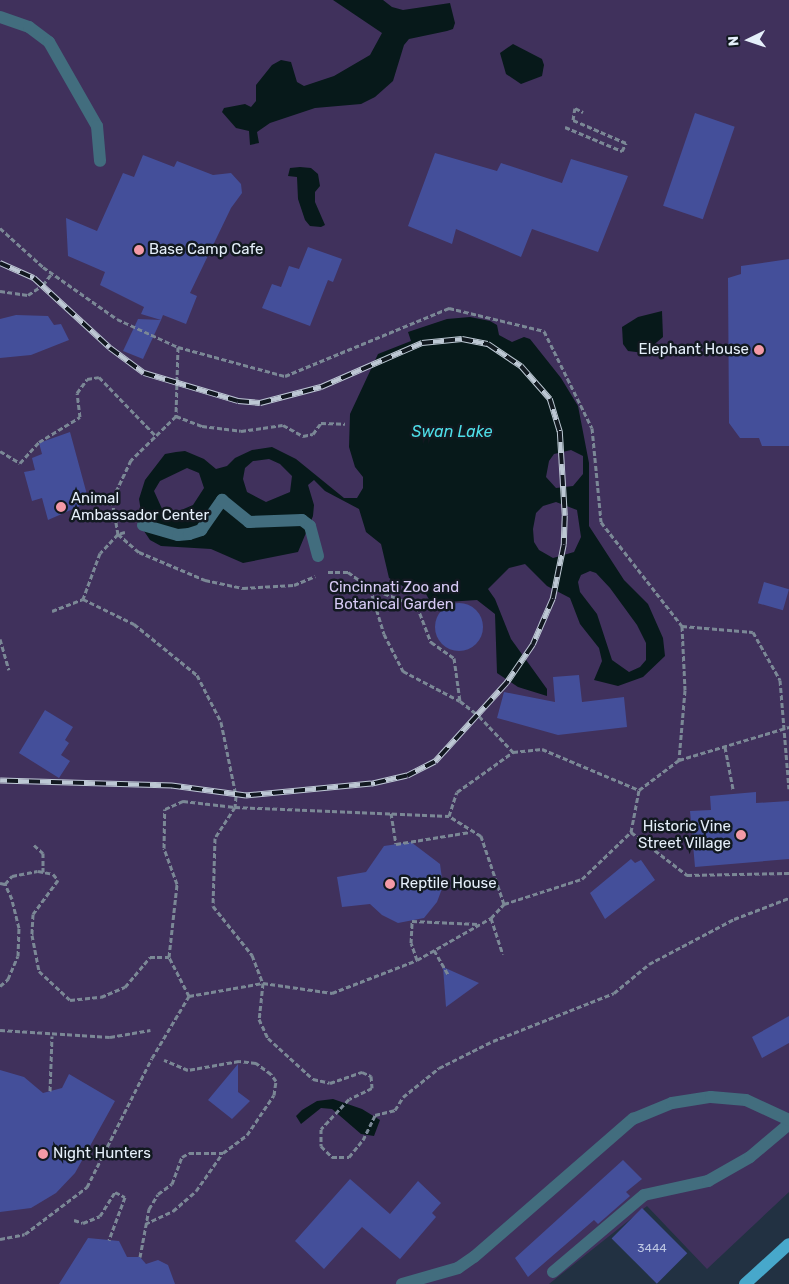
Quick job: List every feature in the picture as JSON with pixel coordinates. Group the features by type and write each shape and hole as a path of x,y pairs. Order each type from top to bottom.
{"main road":[{"path":"744,1284 789,1244"}],"street":[{"path":"0,17 29,27 49,42 97,126 100,161"},
{"path":"143,525 178,535 195,532 200,530 222,500 249,522 302,520 310,526 318,556"},
{"path":"402,1284 458,1268 474,1257 633,1119 672,1103 711,1097 746,1100 789,1120"},
{"path":"553,1272 644,1195 708,1181 750,1157 789,1124"}],"path":[{"path":"565,128 622,151 626,143 573,120 575,108 583,112"},
{"path":"0,228 52,273 117,319 178,347 284,376 449,308 544,331 592,428 601,522 682,626 685,690 679,760"},
{"path":"0,291 28,295 43,285 52,273"},
{"path":"178,347 176,416 131,460 112,500 118,534 139,552 205,580 244,588 294,585 324,572 348,572 370,588 417,606 431,642 454,658 460,701"},
{"path":"0,451 20,463 39,442 80,417 78,394 87,379 99,377 156,436"},
{"path":"176,416 202,426 241,431 283,425 303,436 314,434 321,423 345,424"},
{"path":"83,599 100,553 118,534"},
{"path":"370,588 384,634 402,671 460,701 479,716 512,752"},
{"path":"52,611 83,599 134,624 197,675 221,722 236,796 235,808 215,838 213,906 252,955 263,983 259,1019 268,1038 313,1079 330,1083 362,1072 370,1076 372,1088 349,1099 321,1129 321,1146 332,1157 349,1157 363,1140 375,1115 395,1110 404,1097 439,1068 493,1041 614,993 649,964 734,919 789,898"},
{"path":"682,626 752,632 780,680 787,727 789,789"},
{"path":"0,639 10,670"},
{"path":"0,1240 25,1234 87,1187 152,1058 190,996 263,983 332,993 417,960 490,918 504,904 582,879 631,832 639,790 679,760 787,727"},
{"path":"725,747 732,789"},
{"path":"449,816 457,792 512,752 542,749 639,790"},
{"path":"190,996 169,956 177,884 164,848 165,809 183,800 235,808 449,816 470,832 481,836 504,904"},
{"path":"391,813 396,844 470,832"},
{"path":"631,832 687,875 789,873"},
{"path":"34,845 43,853 43,872"},
{"path":"5,884 12,876 43,872 53,874 58,880 33,914 35,959 44,977 70,1000 101,997 125,987 150,957 169,956"},
{"path":"0,883 5,884"},
{"path":"0,986 8,979 18,956 19,928 12,899 5,884"},
{"path":"490,918 503,954"},
{"path":"417,960 411,943 412,920 479,924"},
{"path":"434,950 448,974"},
{"path":"0,1030 52,1036 110,1037 150,1030"},
{"path":"50,1091 52,1036"},
{"path":"145,1224 174,1211 196,1191 222,1154 247,1135 265,1111 274,1095 276,1081 271,1074 256,1063 240,1062 188,1070 164,1060"},
{"path":"140,1257 145,1224 158,1194 172,1184 182,1157 189,1153 222,1154"},
{"path":"74,1220 84,1223 100,1216 114,1192 125,1197 109,1240"}],"green space":[{"name":"Cincinnati Zoo and Botanical Garden","path":"0,0 789,0 789,1192 707,1269 647,1206 549,1284 0,1284"}],"water":[{"path":"333,0 383,0 392,7 403,10 450,3 455,23 453,29 409,39 404,45 393,81 375,97 361,104 315,108 270,123 257,132 259,143 250,145 249,131 236,128 222,112 224,108 245,104 251,107 256,101 256,85 272,65 281,60 291,62 297,82 304,86 334,76 370,55 382,33"},
{"path":"513,44 542,59 544,65 542,76 521,84 506,74 500,53"},
{"path":"290,168 311,168 318,174 320,186 315,192 315,202 325,225 321,227 310,226 305,220 298,199 297,177 288,176"},
{"path":"662,311 663,337 644,353 628,351 623,344 622,327 638,317"},
{"name":"Swan Lake","path":"470,317 490,321 497,325 499,335 512,342 524,337 530,339 561,378 578,406 589,463 589,526 624,580 648,604 663,638 665,656 643,677 618,686 594,680 602,661 599,648 580,624 570,598 547,586 525,564 509,568 488,589 495,599 511,639 547,689 547,696 518,687 497,673 495,614 477,600 447,602 433,607 426,594 411,591 389,578 381,544 366,532 359,509 325,491 314,480 308,485 314,505 313,516 298,552 243,563 211,549 161,546 150,540 144,531 139,499 145,480 165,454 176,452 185,451 204,459 216,469 227,466 235,458 252,450 272,447 296,459 344,498 357,498 363,488 363,477 355,467 349,447 350,414 378,354 411,341 408,332 447,319","holes":["571,450 583,456 583,474 573,486 556,488 546,477 549,461 554,454","269,459 280,464 292,476 290,492 266,502 247,492 243,479 245,468 253,461","187,468 199,473 204,488 193,505 172,514 163,511 154,491 160,481","556,502 577,510 581,537 574,552 553,558 539,550 534,542 533,529 536,513 543,506","590,571 596,573 610,588 637,625 646,643 646,660 640,667 629,672 612,660 597,614 580,592 578,582 581,575"]},
{"path":"333,1099 362,1109 380,1120 374,1136 361,1134 332,1109 321,1108 301,1124 296,1116 317,1101"}],"building":[{"path":"695,113 735,127 703,219 663,206"},
{"path":"435,153 497,171 501,163 562,183 571,159 628,176 598,252 532,229 521,257 456,229 452,244 408,226"},
{"name":"Base Camp Cafe","path":"143,155 174,167 177,161 213,175 231,173 241,184 242,193 231,208 190,293 197,296 186,324 163,315 161,320 141,314 144,307 100,285 105,272 68,256 66,218 97,231 123,173 134,177"},
{"path":"308,247 342,259 333,282 328,280 310,326 262,308 272,284 281,287 289,266 299,269"},
{"name":"Elephant House","path":"789,259 789,446 762,446 759,438 740,438 729,423 728,278 741,274 741,266"},
{"path":"16,315 48,316 54,325 61,324 69,340 31,355 0,358 0,319"},
{"path":"138,319 161,320 143,359 123,351"},
{"name":"Animal Ambassador Center","path":"70,432 89,502 48,520 42,498 32,501 24,472 35,470 32,458 42,454 39,443"},
{"path":"764,582 789,589 783,610 758,603"},
{"path":"459,603 468,605 476,610 481,618 483,627 481,636 476,644 468,649 459,651 450,649 442,644 437,636 435,627 437,618 442,610 450,605"},
{"path":"579,675 582,702 624,697 627,727 558,735 497,718 504,692 555,702 553,677"},
{"path":"45,710 73,727 65,740 69,743 61,755 70,761 59,778 19,753"},
{"name":"Historic Vine Street Village","path":"756,792 756,803 789,801 789,859 695,867 690,811 711,810 710,796"},
{"name":"Reptile House","path":"411,842 440,864 443,886 437,902 424,918 398,923 382,915 370,904 342,907 337,877 366,872 384,846"},
{"path":"631,859 635,863 641,860 655,880 605,919 590,893"},
{"path":"443,967 479,983 446,1007"},
{"path":"789,1016 789,1043 762,1058 752,1037"},
{"path":"238,1064 238,1092 250,1101 232,1119 208,1100"},
{"name":"Night Hunters","path":"0,1070 24,1077 43,1093 62,1088 69,1074 115,1101 75,1173 56,1193 31,1208 0,1212"},
{"path":"623,1160 642,1179 626,1192 630,1196 598,1224 594,1220 528,1277 515,1258"},
{"path":"350,1179 390,1214 418,1181 441,1203 432,1213 436,1217 400,1259 362,1227 324,1269 295,1241"},
{"path":"642,1208 687,1253 657,1284 612,1238"},
{"path":"88,1238 119,1241 127,1257 140,1257 146,1264 158,1260 168,1265 175,1284 59,1284"}],"railway":[{"path":"0,263 34,278 110,348 144,373 238,401 260,403 321,387 422,343 462,339 488,344 521,366 550,399 560,431 565,516 564,545 553,599 533,645 507,683 435,762 407,776 371,784 246,796 172,786 0,781"}],"place":[{"name":"Base Camp Cafe","path":"139,250"},
{"name":"Elephant House","path":"759,350"},
{"name":"Animal Ambassador Center","path":"61,507"},
{"name":"Historic Vine Street Village","path":"741,835"},
{"name":"Reptile House","path":"390,884"},
{"name":"Night Hunters","path":"43,1154"}]}
